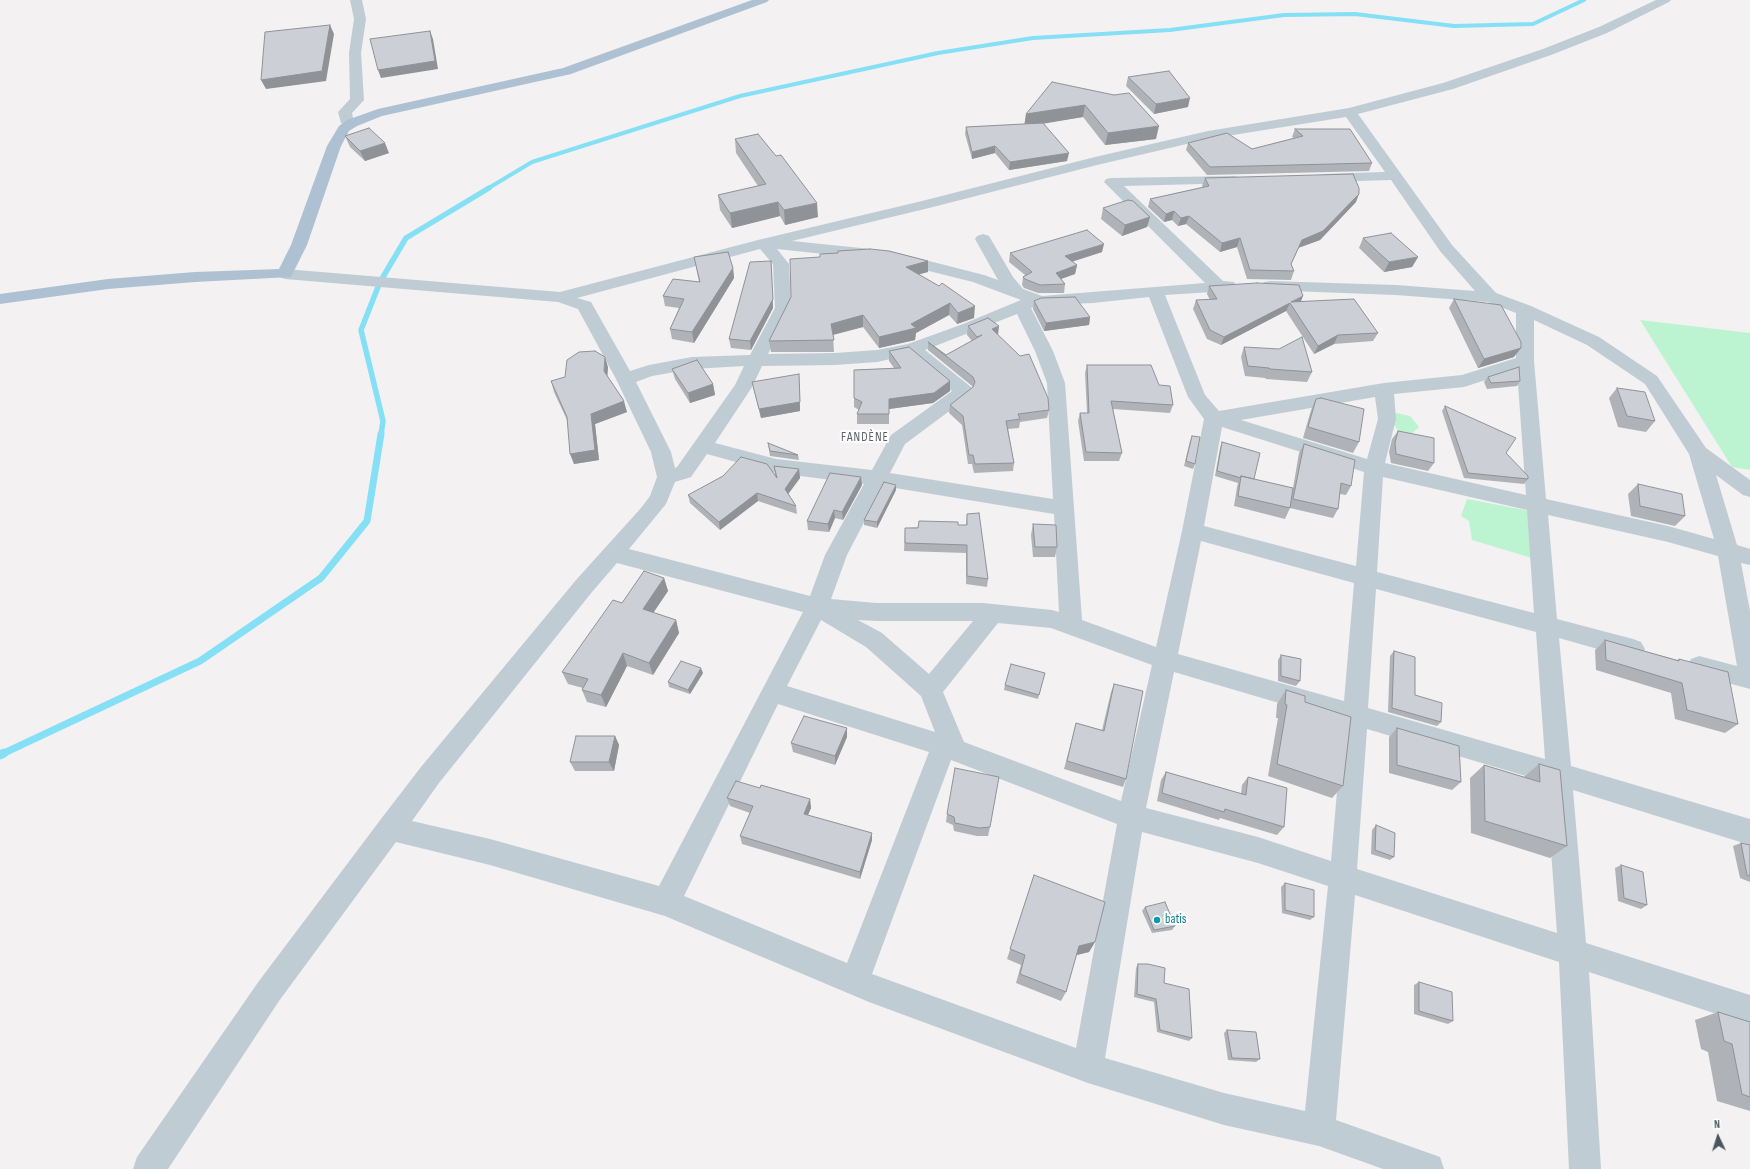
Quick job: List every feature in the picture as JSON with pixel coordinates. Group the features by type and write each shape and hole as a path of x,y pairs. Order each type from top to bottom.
{"main road":[{"path":"0,298 108,284 195,277 285,274 299,245 334,146 344,129 352,123 378,113 567,71 762,0"}],"street":[{"path":"352,123 346,120 345,112 357,100 355,53 360,19 356,0"},
{"path":"560,297 764,243 924,206 1103,159 1208,136 1350,112 1448,86 1547,52 1603,30 1665,0"},
{"path":"1350,112 1446,248 1490,297"},
{"path":"1311,178 1394,176"},
{"path":"1218,286 1111,182 1250,179"},
{"path":"984,239 1006,279 1025,300 1056,383 1071,627"},
{"path":"764,243 890,256 978,278 1025,300"},
{"path":"667,477 684,472 743,387 783,308 782,264 764,243"},
{"path":"149,1169 269,990 390,828 430,775 612,553 648,513 659,499 667,477 661,452 625,379 585,306 560,297 285,274"},
{"path":"625,379 649,371 692,363 756,360 835,359 877,356 912,349 969,328 1025,300 1093,298 1218,286 1396,290 1490,297 1525,310 1593,340 1651,380 1699,452 1728,551 1750,673"},
{"path":"1155,291 1197,396 1214,418 1374,468 1668,534 1750,557"},
{"path":"1525,310 1525,361 1573,953 1585,1169"},
{"path":"666,902 772,692 817,607 836,555 898,440 964,391 912,349"},
{"path":"1214,418 1384,389 1464,381 1525,361"},
{"path":"1319,1130 1343,878 1374,468 1387,418 1384,389"},
{"path":"1088,1068 1131,817 1193,531 1214,418"},
{"path":"702,446 776,466 877,478 1064,508"},
{"path":"1699,452 1750,490"},
{"path":"1193,531 1652,654"},
{"path":"612,553 817,607 876,612 993,613 1052,619 1165,660 1558,774 1750,832"},
{"path":"817,607 874,640 930,690 949,748 856,981"},
{"path":"930,690 993,613"},
{"path":"1682,662 1750,679"},
{"path":"772,692 949,748 1131,817 1258,850 1750,1010"},
{"path":"390,828 490,852 666,902 856,981 1088,1068 1224,1109 1319,1130 1428,1169"}],"green space":[{"path":"1640,320 1750,333 1750,470 1732,467"},
{"path":"1396,413 1410,416 1419,427 1410,435 1402,436 1395,426 1390,423"},
{"path":"1467,499 1535,512 1532,558 1472,540 1469,521 1461,516"}],"building":[{"path":"330,25 322,71 261,80 265,32"},
{"path":"430,31 435,61 378,70 370,39"},
{"path":"1169,71 1190,98 1156,104 1128,77"},
{"path":"1052,82 1114,95 1129,93 1159,126 1108,133 1085,105 1026,114"},
{"path":"1043,123 1069,153 1010,162 995,146 972,152 966,127"},
{"path":"369,128 385,143 360,151 345,136"},
{"path":"1295,129 1350,129 1372,163 1210,167 1188,143 1227,133 1252,149 1303,136"},
{"path":"758,134 776,156 781,155 817,203 784,210 778,202 730,213 718,195 766,184 735,139"},
{"path":"1353,174 1359,188 1359,194 1323,231 1302,240 1291,264 1294,271 1250,270 1240,238 1222,243 1189,216 1181,218 1174,211 1166,214 1150,199 1209,186 1205,178"},
{"path":"1128,200 1133,201 1150,217 1125,225 1103,208"},
{"path":"1087,230 1104,244 1065,256 1077,265 1056,273 1065,284 1040,285 1025,279 1023,277 1032,272 1010,253"},
{"path":"1391,233 1418,257 1389,262 1363,238"},
{"path":"870,249 889,251 928,261 906,267 939,286 942,283 975,306 958,313 950,303 911,324 916,328 879,337 863,315 831,324 834,340 769,341 791,297 790,259 820,257 820,254 838,253 838,251"},
{"path":"728,252 733,268 692,332 670,329 684,299 663,296 673,279 700,282 694,257"},
{"path":"771,261 773,299 750,341 729,339 750,262"},
{"path":"1257,283 1299,285 1303,296 1291,302 1354,299 1378,333 1338,335 1318,346 1290,303 1224,337 1210,330 1196,300 1217,299 1209,286"},
{"path":"1075,297 1090,317 1046,323 1034,301 1041,298"},
{"path":"1454,299 1501,305 1521,342 1521,348 1484,359"},
{"path":"988,318 999,326 992,329 1020,356 1029,354 1048,398 1049,410 1018,414 1020,419 1006,421 1014,463 975,464 973,455 969,455 963,416 950,405 973,387 975,382 973,377 928,342 946,355 982,335 977,337 968,326"},
{"path":"1302,337 1312,372 1248,366 1244,347 1279,349"},
{"path":"909,347 950,381 934,393 889,399 889,414 857,414 862,402 854,398 854,370 901,368 889,351"},
{"path":"595,351 605,357 604,371 624,401 591,414 595,450 570,454 567,417 551,381 565,377 567,360 579,352"},
{"path":"697,360 713,384 688,393 672,369"},
{"path":"1087,365 1151,365 1159,385 1170,386 1173,405 1111,401 1122,453 1086,452 1080,413 1089,413"},
{"path":"1519,367 1520,381 1491,383 1488,377"},
{"path":"799,374 800,402 759,409 752,382"},
{"path":"1617,388 1645,392 1655,421 1627,416"},
{"path":"1321,398 1364,409 1359,442 1308,427 1316,399"},
{"path":"1445,406 1516,438 1506,453 1528,476 1528,479 1468,473"},
{"path":"1398,431 1434,438 1434,463 1396,454 1395,443"},
{"path":"1192,436 1200,437 1195,464 1186,461"},
{"path":"1222,442 1260,453 1254,479 1241,476 1241,478 1217,471"},
{"path":"768,443 798,455 770,451"},
{"path":"1304,444 1355,460 1351,486 1341,483 1338,509 1293,499"},
{"path":"741,457 767,464 777,478 774,466 799,469 785,489 796,506 757,493 719,522 688,495 723,476"},
{"path":"830,473 861,477 842,512 834,510 828,524 807,521"},
{"path":"1241,476 1293,488 1290,508 1238,496"},
{"path":"884,482 896,485 877,522 864,520"},
{"path":"1638,484 1682,494 1685,516 1640,506"},
{"path":"979,513 988,579 967,576 967,545 905,543 905,528 918,528 919,521 958,522 958,525 967,525 967,514"},
{"path":"1033,524 1056,525 1057,547 1035,547"},
{"path":"644,571 664,578 643,609 676,620 649,663 623,653 601,695 582,690 588,679 562,672 613,600 622,603"},
{"path":"1605,640 1679,661 1679,659 1728,672 1738,724 1687,710 1682,683 1606,660"},
{"path":"1394,651 1415,657 1415,695 1442,703 1441,722 1392,708"},
{"path":"1281,655 1301,659 1300,681 1281,676"},
{"path":"681,661 701,668 688,690 668,682"},
{"path":"1011,664 1045,673 1039,695 1005,685"},
{"path":"1114,684 1143,691 1126,779 1067,761 1076,723 1104,731"},
{"path":"1286,690 1305,696 1305,702 1351,717 1343,786 1277,764 1287,705 1285,704"},
{"path":"804,716 847,728 835,756 791,743"},
{"path":"1397,728 1459,746 1461,782 1397,765"},
{"path":"576,736 615,736 609,762 570,762"},
{"path":"1539,764 1560,770 1567,846 1485,821 1484,765 1540,782"},
{"path":"955,768 999,777 990,827 979,828 955,823 954,817 947,814"},
{"path":"1166,772 1246,795 1248,777 1287,788 1284,827 1225,809 1224,812 1162,793"},
{"path":"736,781 760,788 761,785 810,799 804,814 872,833 860,872 740,836 753,806 727,798"},
{"path":"1376,825 1395,833 1394,857 1375,850"},
{"path":"1741,843 1750,845 1750,876 1747,875"},
{"path":"1621,865 1643,872 1647,905 1624,898"},
{"path":"1034,875 1105,902 1095,942 1079,946 1066,992 1020,974 1025,955 1010,949"},
{"path":"1285,883 1314,890 1314,917 1285,910"},
{"name":"batis","path":"1165,902 1175,926 1154,930 1145,907"},
{"path":"1138,964 1148,964 1165,968 1164,983 1189,989 1192,1038 1160,1030 1156,999 1137,994"},
{"path":"1419,982 1452,992 1453,1021 1419,1011"},
{"path":"1718,1012 1750,1022 1750,1097 1742,1094 1732,1044 1724,1041"},
{"path":"1227,1030 1256,1032 1260,1059 1232,1058"}],"waterway":[{"path":"487,189 532,162 740,96 938,53 1033,38 1170,30 1284,15 1355,14 1454,26 1533,24 1584,0"},
{"path":"381,435 383,421 361,330 380,282 406,238 489,188"},
{"path":"2,754 200,661 321,578 367,521 381,434"}],"place":[{"name":"batis","path":"1157,920"}],"district":[{"name":"FANDÈNE","path":"865,438"}]}
